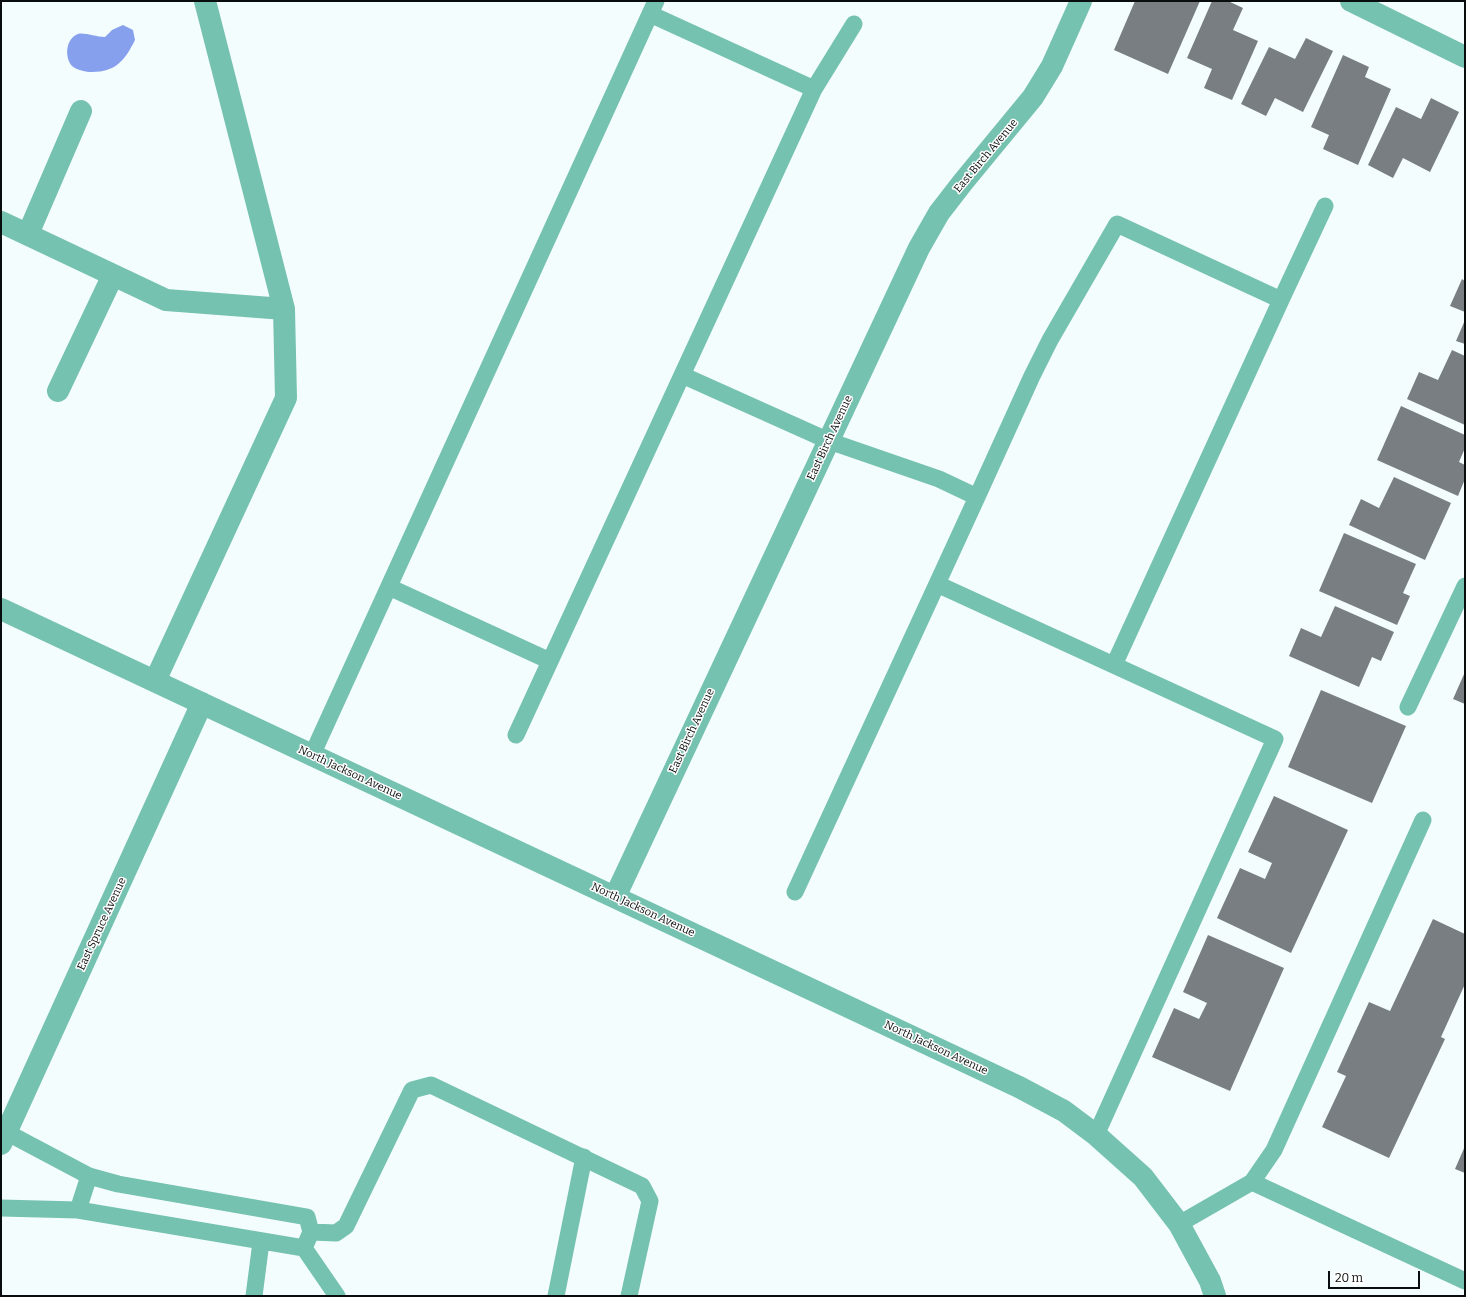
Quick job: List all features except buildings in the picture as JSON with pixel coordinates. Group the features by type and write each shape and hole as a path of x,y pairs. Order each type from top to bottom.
{"street":[{"path":"155,681 286,398 284,309 205,1"},
{"name":"East Birch Avenue","path":"615,897 919,248 939,213 1033,97 1052,66 1081,1"},
{"path":"1351,1 1465,57"},
{"path":"28,234 81,111"},
{"path":"1,222 166,300 284,309"},
{"path":"58,391 113,275"},
{"name":"North Jackson Avenue","path":"1,609 1019,1087 1064,1111 1096,1135 1143,1177 1179,1224 1210,1281 1215,1296"},
{"name":"East Spruce Avenue","path":"4,1138 202,704"}],"lane":[{"path":"312,755 653,8 814,89"},
{"path":"516,735 814,89 854,24"},
{"path":"1114,665 1325,206"},
{"path":"795,892 1044,352 1117,224 1281,300"},
{"path":"682,375 829,441 939,479 977,497"},
{"path":"937,584 1275,739 1096,1135"},
{"path":"1408,707 1465,586"},
{"path":"389,587 550,661"},
{"path":"1179,1224 1252,1182 1274,1150 1423,820"},
{"path":"311,1232 336,1233 346,1226 412,1090 431,1085 642,1186 650,1201 629,1296"},
{"path":"4,1138 90,1176 118,1184 307,1217 311,1232 304,1248"},
{"path":"556,1296 584,1158"},
{"path":"78,1210 90,1176"},
{"path":"1252,1182 1465,1281"},
{"path":"1,1208 78,1210 261,1242 304,1248 336,1296"},
{"path":"254,1296 261,1242"}],"water":[{"path":"123,25 133,30 135,40 119,64 107,70 87,72 76,69 69,62 67,53 71,39 74,36 83,34 105,37 112,30"}]}
